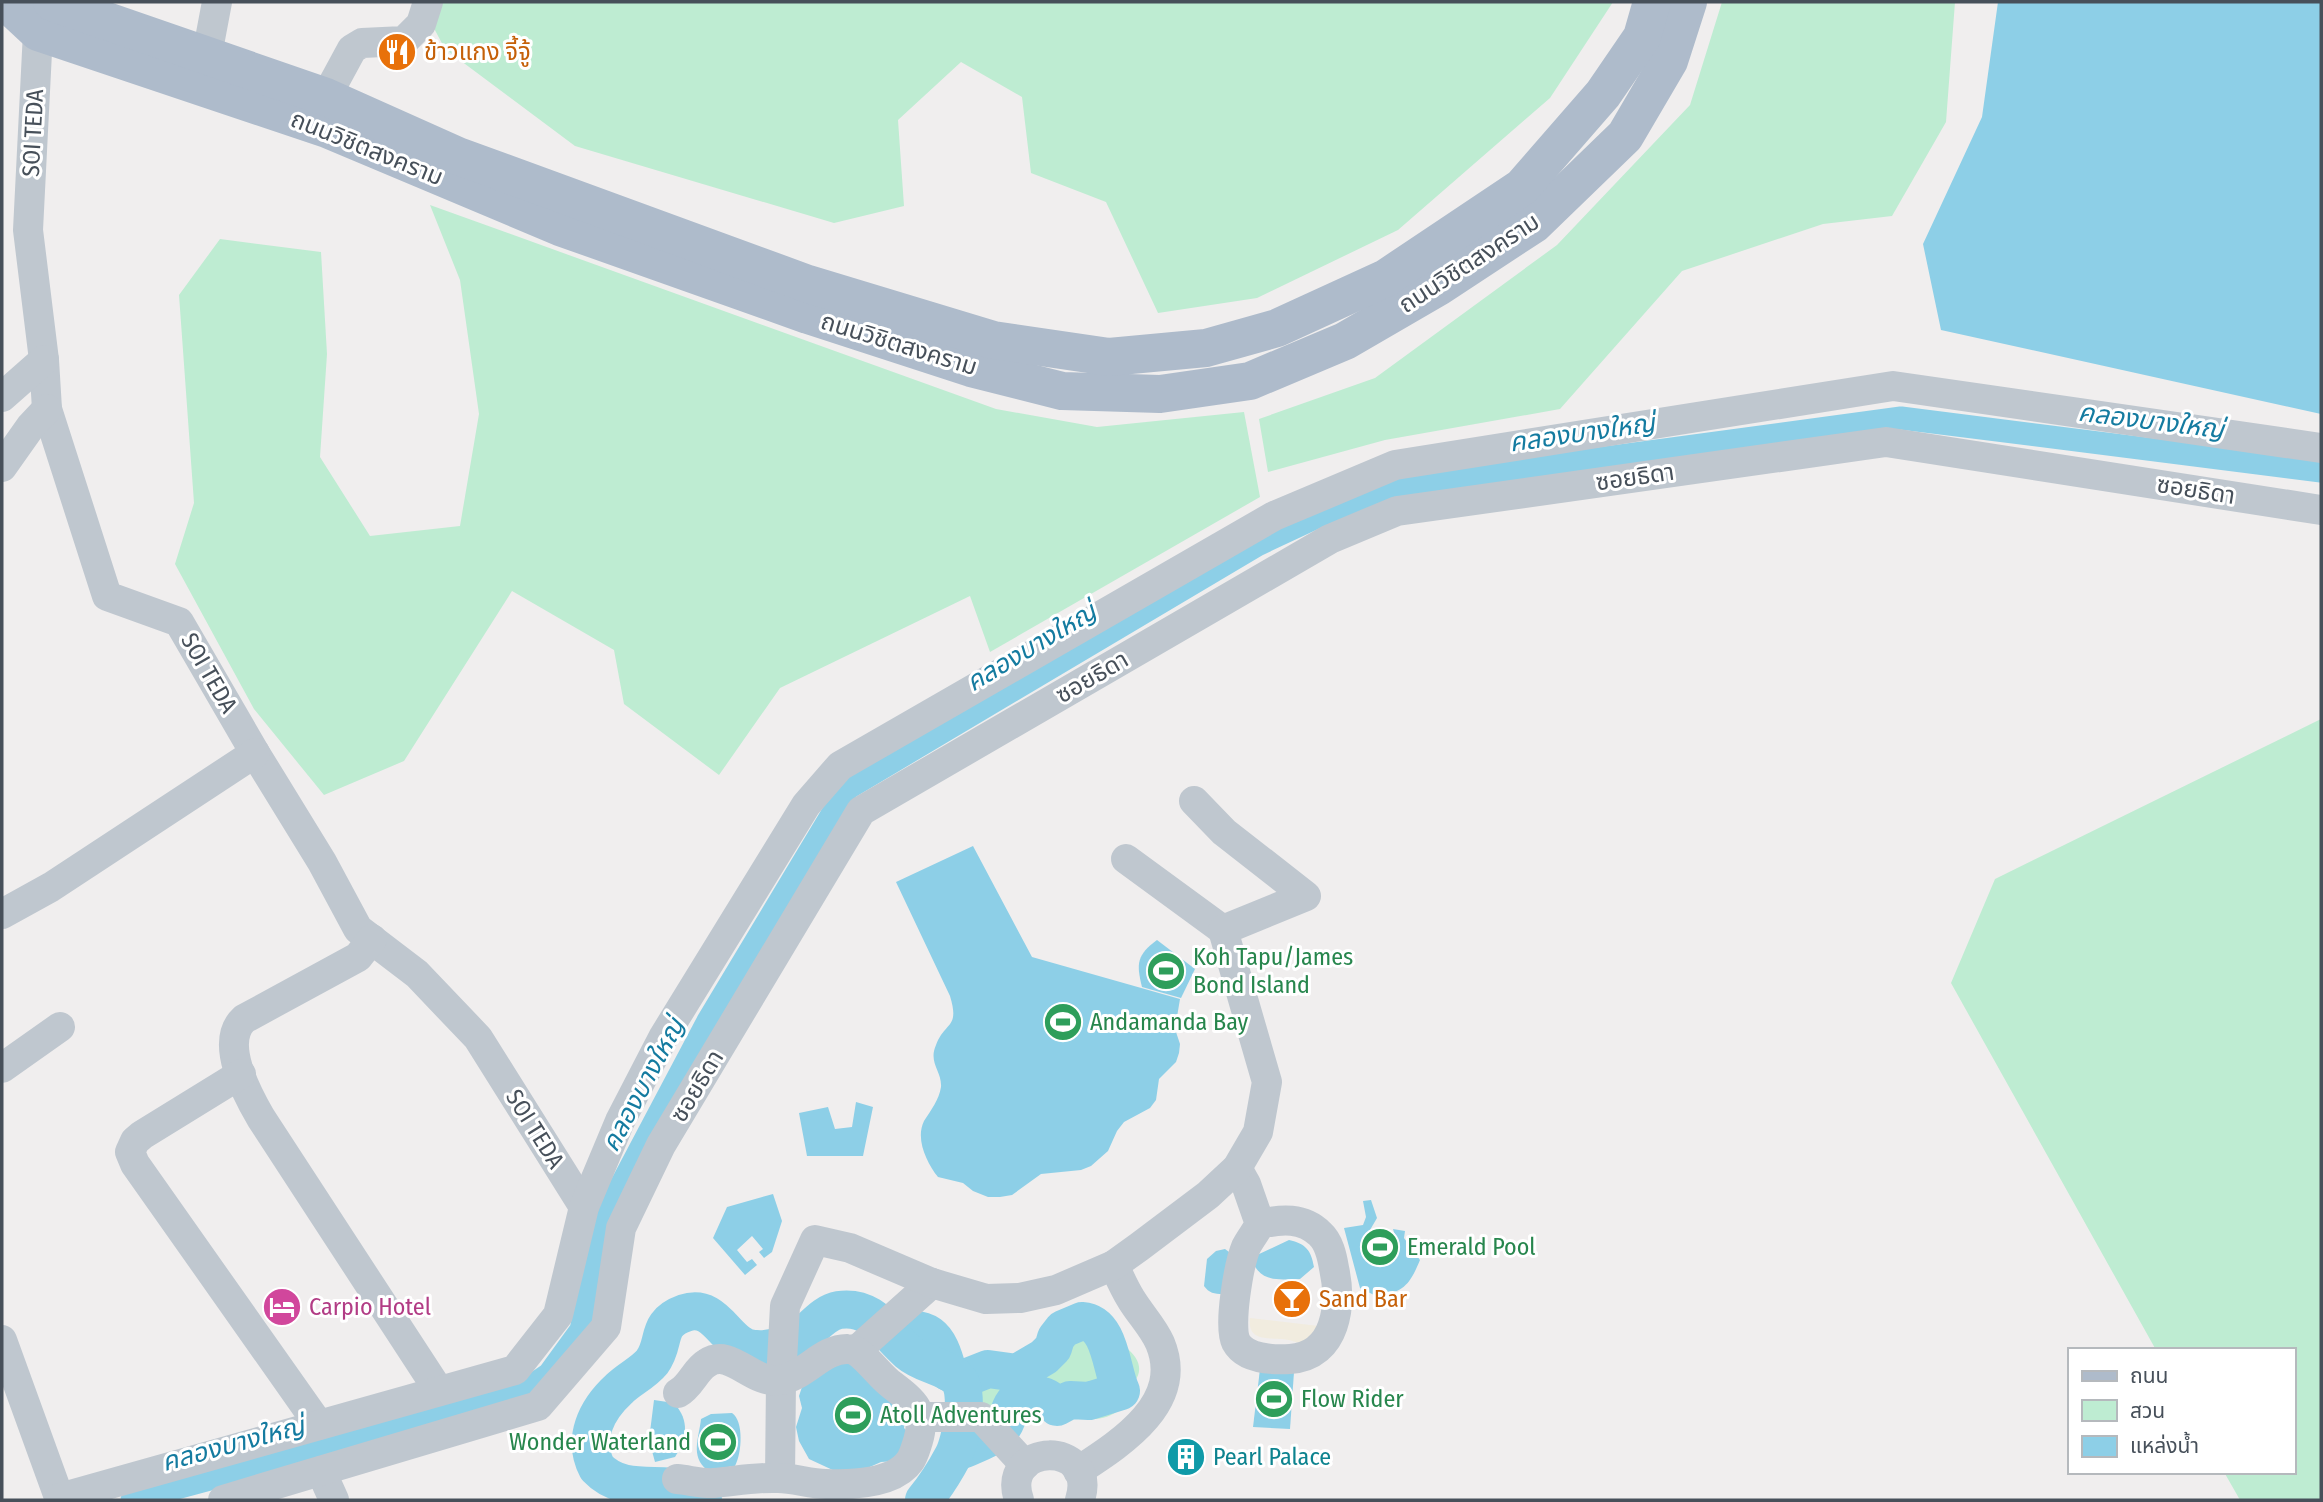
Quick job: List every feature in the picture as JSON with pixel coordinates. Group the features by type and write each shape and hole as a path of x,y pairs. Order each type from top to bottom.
{"main road":[{"name":"ถนนวิชิตสงคราม","path":"6,2 207,55 326,97 457,156 808,284 993,340 1109,357 1206,348 1277,328 1386,278 1522,187 1611,82 1642,37 1652,2"},
{"name":"ถนนวิชิตสงคราม","path":"46,12 560,227 808,315 971,368 1062,391 1160,394 1250,380 1345,341 1438,287 1535,225 1625,136 1669,61 1688,2"}],"street":[{"path":"207,55 217,2"},
{"path":"326,97 352,49 359,44 404,41 416,32 421,24 428,2"},
{"name":"SOI TEDA","path":"46,12 28,230 44,360 47,410 107,596 179,622 322,862 358,929 417,974 478,1038 584,1207"},
{"path":"2,397 44,360"},
{"path":"2,1340 60,1499 515,1370 558,1315 584,1207 620,1121 664,1036 806,805 839,766 1274,516 1395,465 1893,386 2321,448"},
{"path":"2,467 47,410"},
{"name":"ซอยธิดา","path":"223,1500 538,1406 606,1327 621,1228 661,1146 861,811 1330,539 1397,511 1886,442 2321,510"},
{"path":"2,914 51,887 255,753"},
{"path":"1194,801 1224,832 1306,896 1223,930"},
{"path":"780,1478 785,1306 815,1240 850,1248 925,1289 986,1299 1020,1298 1056,1290 1114,1265 1208,1195 1237,1168 1258,1132 1267,1082 1223,930 1126,859"},
{"path":"372,939 358,957 248,1016 239,1023 233,1035 233,1044 254,1106 439,1391"},
{"path":"2,1068 60,1027"},
{"path":"241,1074 142,1135 130,1152 135,1164 196,1253 318,1425"},
{"path":"620,1121 661,1146"},
{"path":"1237,1168 1246,1184 1260,1224 1246,1248 1241,1269 1233,1326 1236,1341 1242,1349 1254,1355 1295,1358 1310,1355 1324,1343 1335,1320 1339,1297 1331,1251 1320,1233 1299,1221 1280,1219 1260,1224"},
{"path":"1078,1471 1132,1432 1155,1409 1162,1396 1167,1368 1160,1344 1131,1299 1114,1265"},
{"path":"678,1393 685,1389 708,1362 718,1359 741,1365 751,1375 764,1380 782,1374 803,1372 845,1348 862,1346 925,1289"},
{"path":"862,1346 879,1375 910,1399 927,1417 981,1417 1023,1462"},
{"path":"677,1479 712,1483 751,1478 780,1478 824,1484 857,1483 893,1474 904,1468 912,1459 927,1417"},
{"path":"1023,1462 1048,1454 1059,1455 1068,1460 1078,1471 1083,1488 1080,1500"},
{"path":"1018,1500 1016,1482 1023,1462"},
{"path":"321,1471 334,1500"}],"green space":[{"path":"420,2 1613,2 1550,98 1398,230 1257,298 1158,313 1106,202 1031,173 1022,97 961,62 898,120 904,206 834,223 575,146 445,49"},
{"path":"1722,2 1955,2 1946,122 1892,216 1823,224 1682,271 1560,409 1385,440 1268,472 1259,419 1375,378 1557,245 1690,105"},
{"path":"430,205 996,409 1097,427 1244,412 1260,497 990,652 970,596 780,688 719,775 624,704 614,650 512,591 404,761 324,795 254,709 175,564 194,503 179,295 220,239 321,252 327,354 320,457 370,536 460,526 479,414 460,280"},
{"path":"2321,719 2321,1500 2240,1500 2225,1474 2295,1474 2295,1348 2155,1348 1951,983 1995,879"},
{"path":"1079,1306 1095,1312 1103,1337 1132,1352 1139,1364 1138,1376 1134,1382 1121,1391 1121,1409 1105,1417 1089,1419 1072,1415 1057,1407 1047,1416 1029,1418 954,1454 963,1408 960,1380 988,1369 1017,1373 1030,1360 1045,1330"}],"sand":[{"path":"1250,1318 1327,1327 1304,1344 1259,1337 1252,1331"}],"water":[{"path":"1998,2 2321,2 2321,414 1941,330 1923,244 1982,117"},
{"name":"Andamanda Bay","path":"973,846 1032,957 1180,999 1175,1029 1180,1044 1179,1053 1176,1062 1159,1079 1156,1100 1150,1108 1124,1122 1108,1151 1091,1166 1081,1170 1041,1174 1012,1195 1000,1197 988,1197 963,1183 938,1177 923,1150 921,1135 924,1121 937,1101 941,1087 934,1051 952,1020 953,1007 896,882"},
{"name":"Koh Tapu/James Bond Island","path":"1157,940 1195,969 1181,998 1142,987 1140,960 1145,950"},
{"path":"856,1102 873,1107 863,1156 807,1156 799,1113 828,1107 835,1129 852,1127"},
{"path":"773,1194 782,1221 772,1252 764,1258 759,1252 763,1249 752,1236 737,1250 747,1262 752,1259 757,1265 745,1275 713,1238 727,1207"},
{"name":"Emerald Pool","path":"1371,1200 1377,1218 1370,1230 1371,1236 1381,1236 1393,1241 1393,1229 1405,1231 1404,1238 1420,1260 1405,1286 1400,1290 1376,1296 1360,1288 1344,1228 1363,1225 1366,1217 1363,1201"},
{"path":"1289,1240 1307,1249 1314,1267 1300,1279 1274,1279 1258,1271 1254,1265 1257,1255"},
{"path":"1225,1249 1233,1255 1223,1294 1214,1293 1204,1286 1207,1259 1216,1251"},
{"name":"Atoll Adventures","path":"850,1360 906,1412 904,1428 908,1432 895,1461 881,1462 863,1470 837,1472 809,1459 799,1441 796,1427 802,1408 799,1396 802,1387 811,1377"},
{"name":"Flow Rider","path":"1260,1369 1294,1372 1290,1429 1253,1427"},
{"path":"654,1400 674,1403 685,1423 682,1443 675,1457 655,1462 649,1440"},
{"name":"Wonder Waterland","path":"732,1413 739,1423 741,1438 735,1466 707,1470 697,1453 701,1419 711,1414"}],"waterway":[{"name":"คลองบางใหญ่","path":"132,1500 517,1396 549,1374 581,1330 607,1212 708,1021 848,788 1257,545 1323,514 1397,486 1901,418 2321,471"},
{"path":"703,1500 680,1488 623,1483 610,1478 597,1468 591,1436 604,1406 619,1389 652,1362 665,1328 675,1317 696,1311 706,1314 745,1347 762,1349 777,1347 797,1338 823,1318 839,1310 851,1310 870,1316 908,1352 953,1375 962,1385 963,1417 956,1449 924,1500"},
{"path":"960,1380 988,1369 1017,1373 1044,1357 1053,1348 1063,1329 1082,1321 1092,1324 1104,1338 1121,1391 1089,1401 1070,1400 1057,1407 1044,1396 1024,1397 1013,1404 998,1432 962,1450"},
{"path":"888,1332 913,1330 930,1335 940,1349 948,1372"}],"place":[{"name":"ข้าวแกง จี้จู้","path":"397,52"},
{"name":"Koh Tapu/James Bond Island","path":"1166,971"},
{"name":"Andamanda Bay","path":"1063,1022"},
{"name":"Emerald Pool","path":"1380,1247"},
{"name":"Sand Bar","path":"1292,1299"},
{"name":"Carpio Hotel","path":"282,1307"},
{"name":"Flow Rider","path":"1274,1399"},
{"name":"Atoll Adventures","path":"853,1415"},
{"name":"Wonder Waterland","path":"718,1442"},
{"name":"Pearl Palace","path":"1186,1457"}]}
